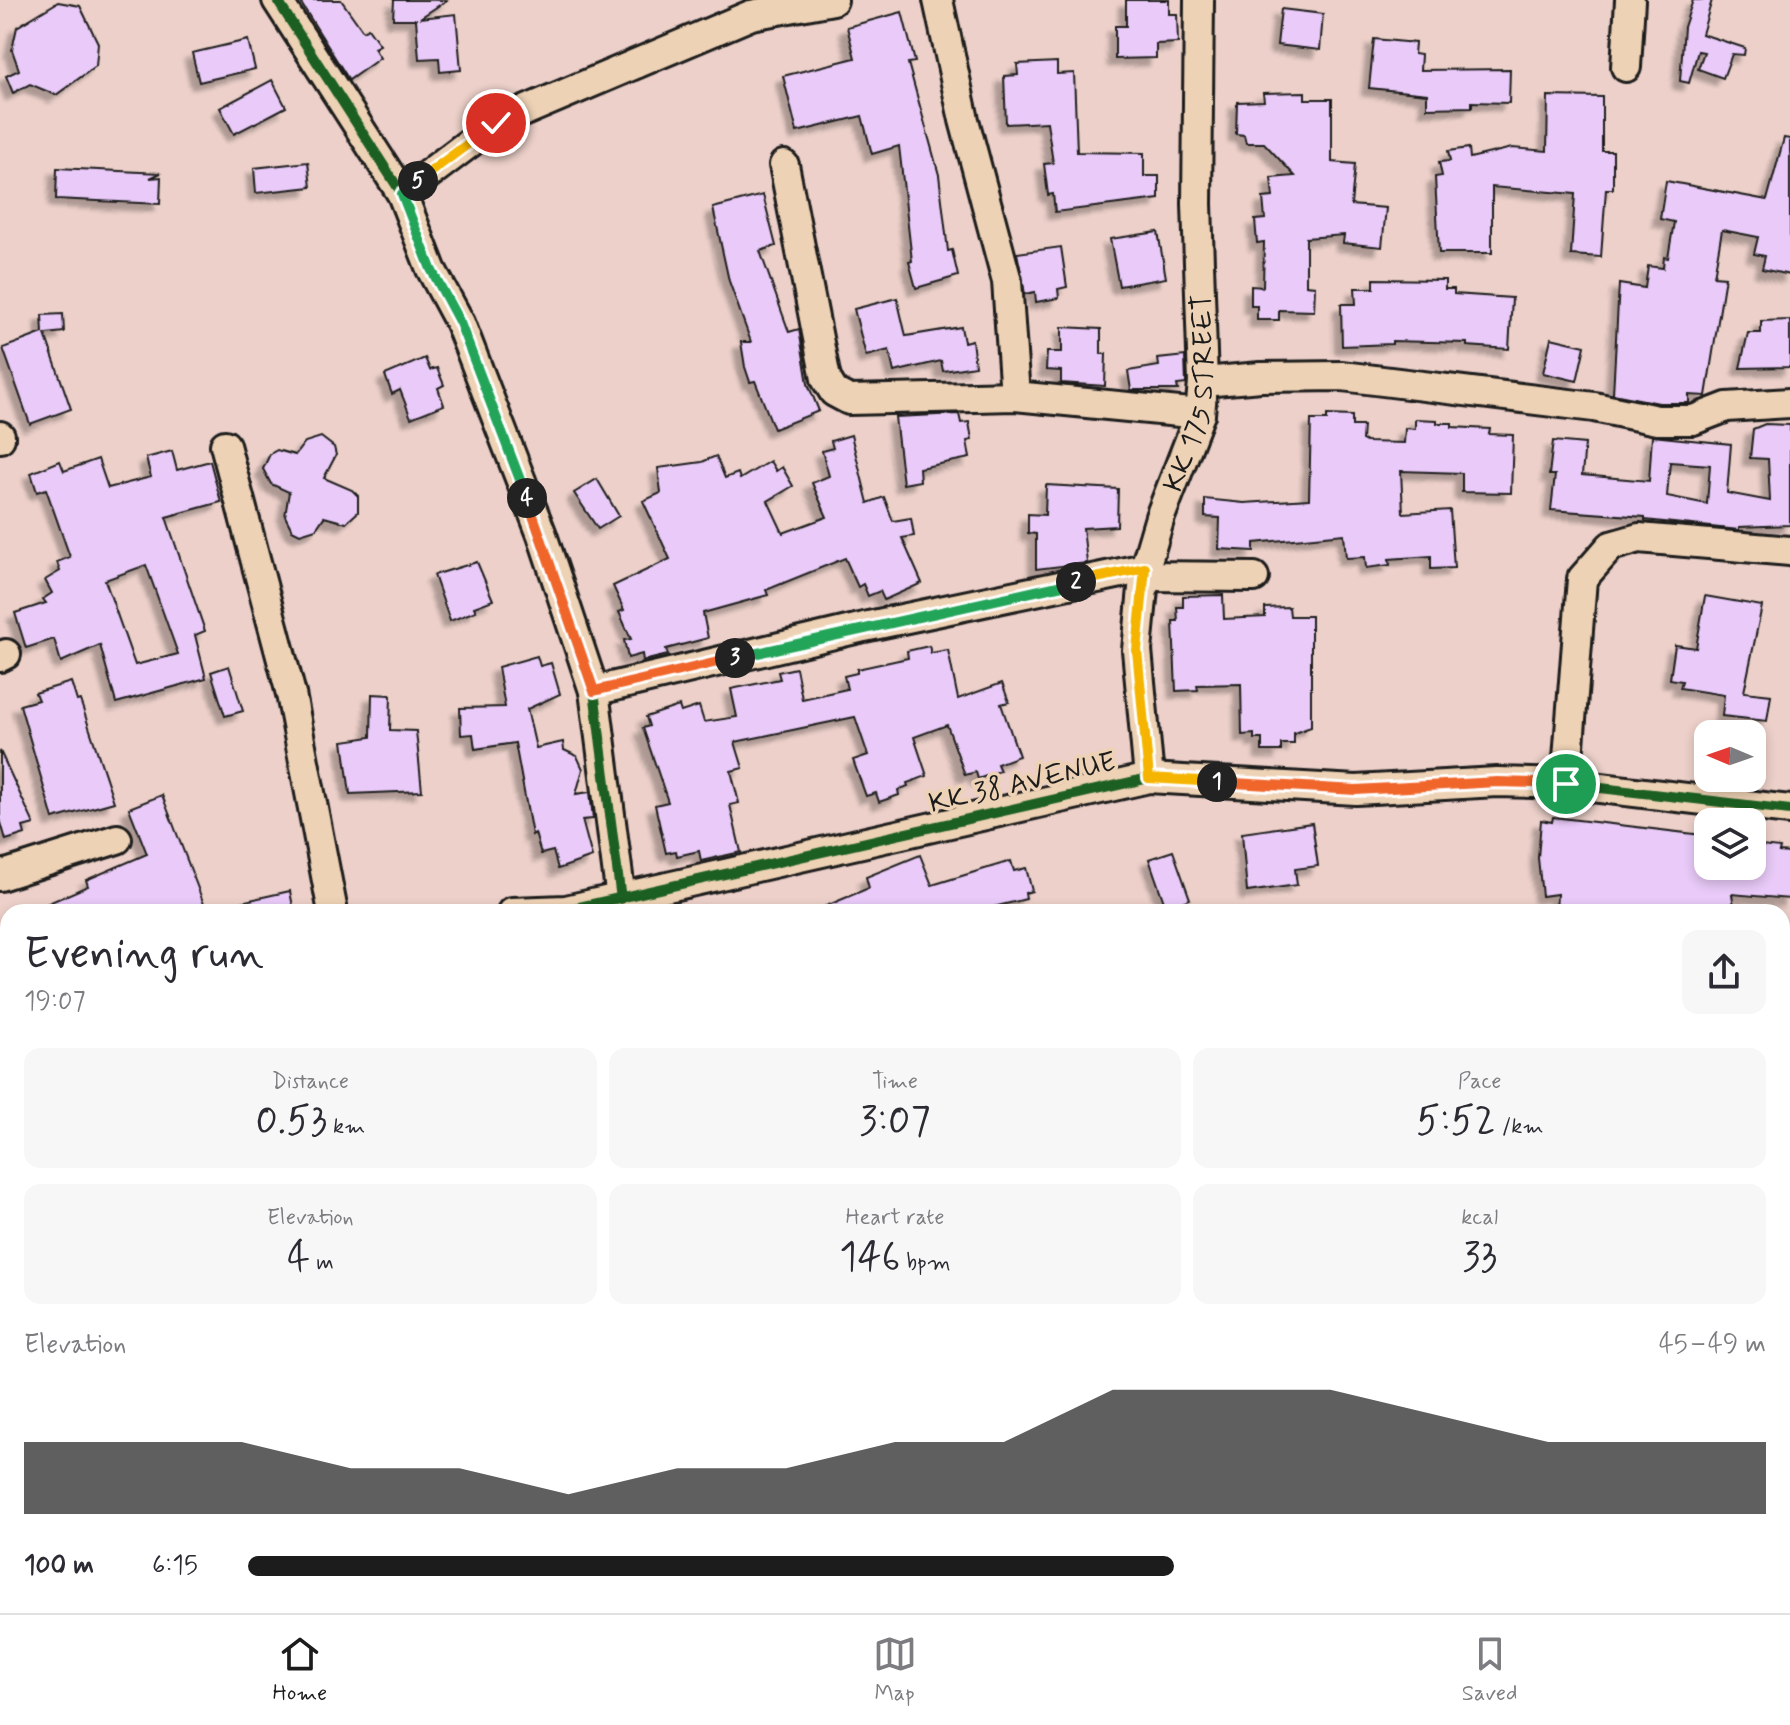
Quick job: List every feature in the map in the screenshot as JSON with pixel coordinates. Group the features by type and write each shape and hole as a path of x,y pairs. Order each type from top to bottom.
{"street":[{"path":"277,0 402,194 431,269 466,337 542,535 594,691 621,899"},
{"path":"402,194 496,123 751,15 833,0"},
{"path":"938,0 964,120 1007,281 1015,396"},
{"name":"KK 175 STREET","path":"1149,778 1137,650 1144,572 1200,414 1203,382 1197,204 1199,0"},
{"path":"1626,67 1630,0"},
{"path":"784,165 826,379 834,392 849,400 1015,396 1200,414"},
{"path":"1203,382 1261,377 1357,377 1580,405 1657,420 1693,420 1727,407 1790,403"},
{"path":"225,445 291,694 331,904"},
{"path":"1566,784 1582,579 1611,546 1639,538 1790,551"},
{"path":"594,691 864,627 1144,572 1254,577"},
{"name":"KK 38 AVENUE","path":"598,904 1149,778 1356,790 1497,782 1566,784 1790,810"},
{"path":"0,876 117,839"}],"building":[{"path":"299,0 341,0 363,31 368,28 380,45 374,48 380,58 349,80"},
{"path":"394,0 447,0 420,18 456,14 461,70 440,72 439,58 419,59 416,19 393,19"},
{"path":"1126,0 1169,0 1169,14 1177,14 1178,43 1156,44 1156,58 1115,59 1115,26 1126,26"},
{"path":"1693,0 1712,0 1702,34 1745,48 1744,55 1732,54 1723,78 1698,69 1704,52 1698,51 1689,83 1680,81 1684,27"},
{"path":"58,2 80,6 98,43 96,66 56,95 30,84 13,93 6,76 19,70 12,50 17,27"},
{"path":"1281,9 1323,14 1320,50 1277,45"},
{"path":"902,12 915,62 908,63 939,175 948,251 952,250 958,276 916,288 909,262 912,261 899,146 872,154 862,116 797,132 783,76 855,58 847,27"},
{"path":"1374,39 1415,43 1414,54 1421,55 1420,70 1510,69 1509,103 1472,102 1472,107 1427,108 1427,94 1369,88"},
{"path":"248,40 255,69 199,82 192,53"},
{"path":"1057,62 1057,74 1074,73 1077,152 1144,153 1144,176 1159,176 1159,199 1055,212 1053,194 1048,195 1044,164 1053,163 1047,122 1006,124 1004,76 1018,75 1017,64"},
{"path":"272,80 286,107 234,134 220,108"},
{"path":"1305,92 1305,99 1332,99 1332,162 1355,164 1351,205 1386,208 1382,247 1343,243 1344,235 1306,238 1306,285 1315,286 1314,311 1279,310 1279,320 1257,320 1257,306 1251,306 1251,286 1263,287 1264,242 1257,243 1255,220 1265,219 1263,198 1273,197 1271,178 1295,176 1264,143 1246,143 1244,135 1236,134 1237,102 1264,101 1263,93"},
{"path":"1548,96 1602,97 1602,151 1613,151 1613,189 1606,189 1601,257 1571,255 1575,194 1492,187 1492,253 1439,253 1435,177 1442,176 1439,162 1450,161 1448,151 1469,148 1470,158 1512,148 1547,151"},
{"path":"1784,138 1790,139 1790,275 1762,269 1765,256 1754,254 1758,237 1722,230 1714,276 1725,277 1706,396 1689,395 1689,403 1659,403 1613,394 1619,284 1645,288 1648,266 1663,268 1664,257 1668,258 1674,222 1660,219 1666,181 1767,200"},
{"path":"308,162 311,187 256,193 254,168"},
{"path":"57,168 161,173 150,178 161,177 160,204 56,199"},
{"path":"763,195 776,246 760,251 789,332 799,329 808,384 819,411 774,429 755,381 750,382 745,367 741,342 751,342 729,281 713,208"},
{"path":"1158,232 1166,278 1119,286 1110,239"},
{"path":"1061,247 1067,287 1058,289 1059,298 1036,302 1035,292 1025,294 1017,253"},
{"path":"1374,279 1445,280 1445,289 1454,289 1454,294 1512,298 1509,349 1467,346 1467,343 1392,341 1392,344 1342,346 1341,304 1356,304 1355,288 1374,288"},
{"path":"897,298 906,336 961,327 964,342 972,340 975,366 943,371 941,361 894,372 889,350 866,356 854,309"},
{"path":"63,314 64,332 45,334 71,409 30,424 3,348 43,333 42,315"},
{"path":"1790,320 1790,367 1740,368 1748,333 1761,333 1761,321"},
{"path":"1062,327 1101,329 1101,354 1106,354 1105,386 1061,383 1061,371 1046,370 1047,352 1062,352"},
{"path":"1551,338 1585,346 1577,381 1543,373"},
{"path":"1185,356 1186,384 1177,385 1178,390 1131,390 1128,371 1159,366 1158,359"},
{"path":"425,358 430,370 437,368 444,385 438,388 444,405 411,418 400,390 392,394 385,375"},
{"path":"959,414 961,423 969,422 972,440 967,441 970,458 919,468 920,481 903,484 895,417"},
{"path":"1327,415 1352,416 1352,426 1363,426 1362,440 1366,442 1404,443 1405,428 1415,429 1415,419 1452,423 1452,427 1490,429 1489,434 1513,435 1511,493 1462,492 1462,473 1401,471 1403,513 1450,510 1454,568 1431,569 1431,556 1389,559 1390,565 1366,568 1365,557 1346,558 1344,534 1254,543 1254,551 1219,549 1220,518 1205,517 1205,499 1244,503 1309,499 1311,420 1327,420"},
{"path":"1765,424 1790,425 1790,525 1739,527 1739,530 1645,520 1645,517 1551,510 1555,475 1549,475 1553,441 1585,444 1582,475 1649,481 1652,436 1731,444 1727,493 1770,501 1768,459 1750,458 1753,429","holes":["1670,462 1710,465 1707,504 1667,496"]},
{"path":"851,435 868,503 884,497 893,521 911,518 914,536 902,538 922,583 884,600 880,591 868,596 863,584 858,587 845,558 766,590 768,595 703,613 708,638 666,649 668,655 643,661 642,654 628,658 624,640 631,639 619,612 624,610 613,586 670,559 643,501 661,493 658,468 702,462 716,456 725,478 738,473 740,479 770,461 776,471 782,467 793,486 768,501 783,533 827,517 812,483 829,476 822,451 833,448 831,441"},
{"path":"321,437 334,447 336,455 324,478 352,490 358,496 358,512 346,523 324,517 316,529 300,534 292,530 285,516 289,492 271,484 263,469 270,454 277,450 295,455 305,442"},
{"path":"172,451 177,470 210,461 221,502 166,517 205,631 195,635 206,678 116,703 100,645 61,662 54,639 26,648 15,613 46,603 43,599 52,593 45,580 60,571 57,562 70,557 46,489 37,492 31,473 60,461 64,471 98,459 108,488 151,477 146,458","holes":["146,565 178,654 135,665 105,580"]},
{"path":"597,479 619,516 598,529 574,493"},
{"path":"1046,485 1118,489 1117,526 1083,528 1087,563 1036,569 1036,534 1028,533 1028,514 1045,515"},
{"path":"477,562 493,600 474,607 476,611 450,621 434,575"},
{"path":"1223,595 1224,619 1265,617 1265,608 1289,607 1290,616 1311,616 1311,727 1294,733 1294,744 1281,744 1281,751 1262,751 1262,739 1254,739 1254,734 1242,735 1241,684 1197,685 1198,690 1176,691 1173,621 1178,621 1177,607 1183,607 1183,596"},
{"path":"1705,596 1762,606 1744,692 1771,695 1767,721 1722,716 1724,695 1680,688 1682,681 1670,679 1675,645 1696,648"},
{"path":"929,646 931,653 948,650 958,699 1002,683 1009,702 1001,704 1019,756 997,764 1000,771 978,779 976,772 965,775 947,725 914,737 927,776 907,783 908,786 898,790 899,795 879,802 876,793 866,796 853,760 868,755 855,717 735,742 743,768 731,771 739,803 730,805 741,852 701,861 699,851 677,856 676,851 666,853 655,805 668,802 643,728 649,726 646,717 679,706 681,712 699,706 704,722 737,717 731,689 780,679 778,672 796,668 802,699 847,689 844,676 857,673 857,669 908,658 907,651"},
{"path":"537,656 540,666 551,663 560,694 527,709 536,748 563,742 564,750 577,756 583,769 576,794 590,792 593,819 582,820 592,857 558,869 553,851 541,854 535,833 532,835 515,743 475,749 473,734 461,735 460,708 505,707 498,667"},
{"path":"229,666 243,711 225,716 211,672"},
{"path":"71,682 77,701 80,700 114,802 53,819 20,705 38,700 35,693"},
{"path":"372,694 391,695 390,730 416,731 422,791 350,794 343,741 371,737"},
{"path":"0,751 34,824 23,827 25,834 6,840 0,819"},
{"path":"162,795 204,904 46,904 88,886 86,880 147,854 129,808"},
{"path":"1553,817 1694,834 1694,880 1766,880 1766,846 1780,848 1779,852 1790,853 1790,899 1732,894 1734,904 1556,904 1557,894 1542,896 1538,858 1541,820 1552,822"},
{"path":"1312,823 1318,866 1295,869 1297,885 1247,892 1242,833"},
{"path":"1173,851 1190,899 1165,904 1149,859"},
{"path":"920,855 932,885 1011,861 1014,871 1026,868 1032,891 1025,893 1026,899 1006,904 831,904 869,888 866,877"},
{"path":"290,891 292,904 232,904"}],"cycle path":[{"path":"277,0 402,194 431,269 460,323 542,535 594,691 621,899"},
{"path":"592,904 1149,778 1356,790 1497,782 1566,784 1790,810"}],"route":[{"path":"496,123 468,141 402,194 431,269 460,323 542,535 594,691 864,627 1145,568 1137,650 1149,778 1356,790 1497,782 1566,784"}]}
